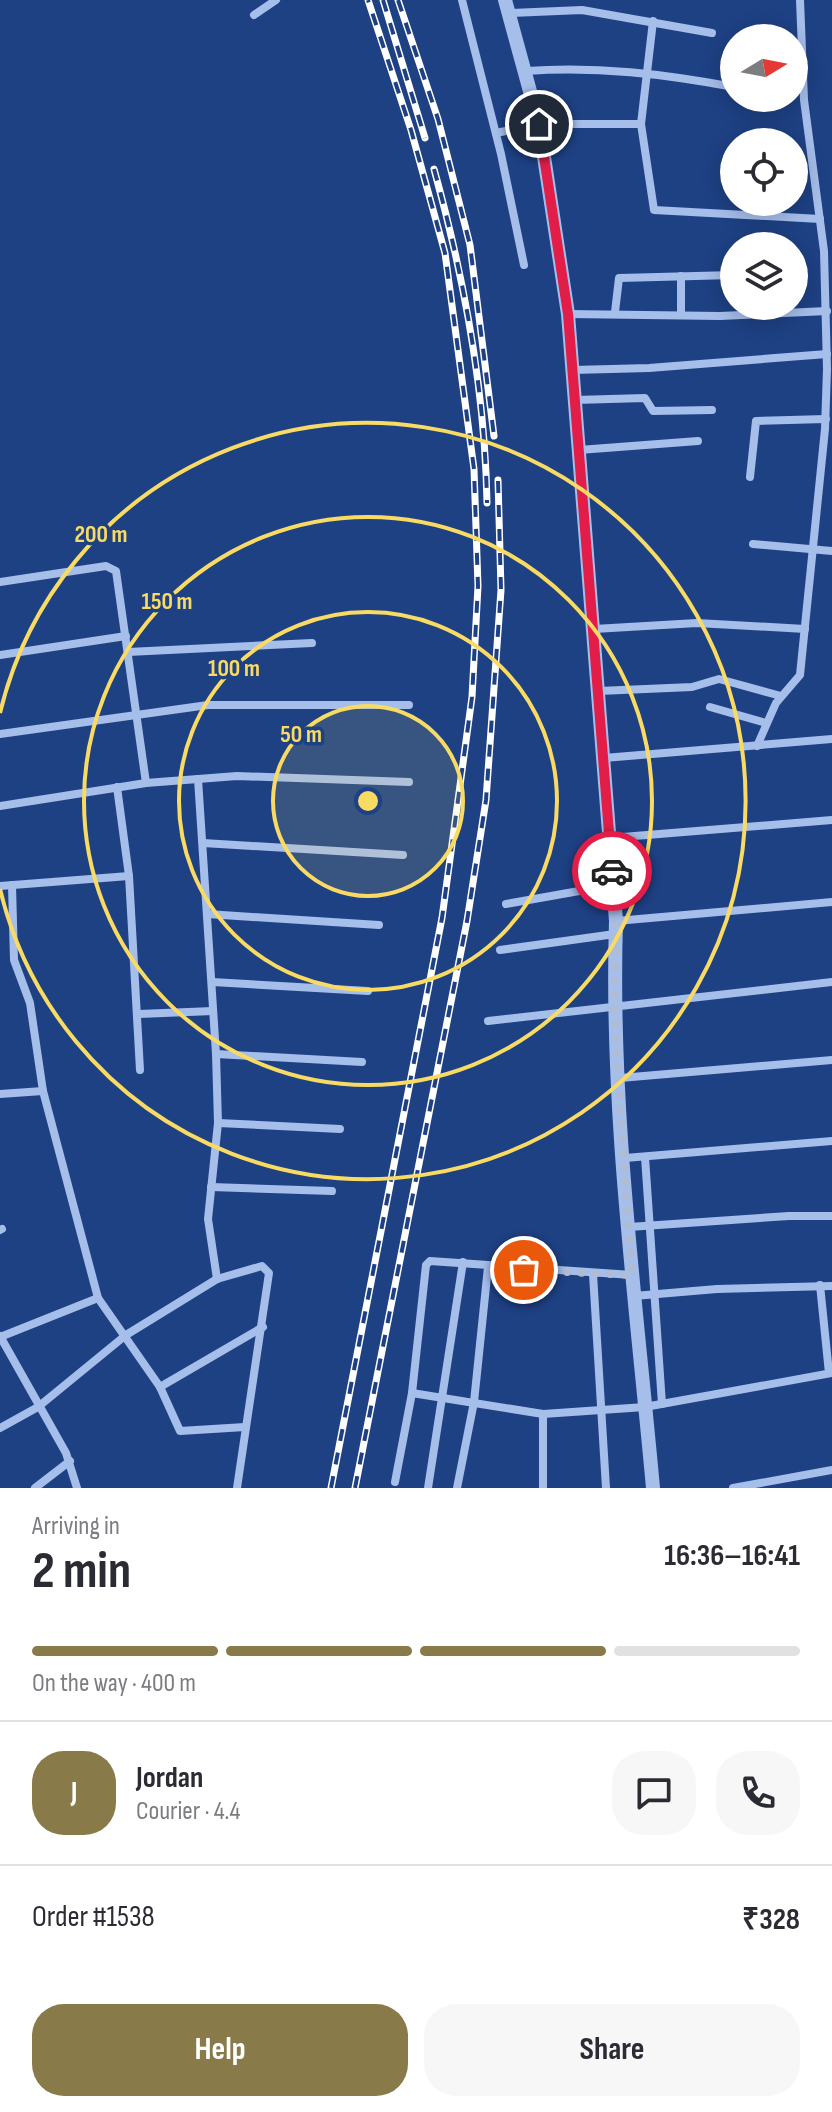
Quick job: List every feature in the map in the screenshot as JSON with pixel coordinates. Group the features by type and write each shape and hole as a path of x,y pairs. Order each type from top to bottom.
{"street":[{"path":"254,15 276,0"},
{"path":"462,0 496,133 524,265"},
{"path":"800,0 800,24"},
{"path":"653,1488 632,1275 614,1007 615,928 610,838 568,314 539,124 508,7 582,10 712,33"},
{"path":"653,21 641,124 654,210 820,219"},
{"path":"526,71 567,68 648,73 720,85"},
{"path":"757,746 781,696 800,675 828,426 828,264 801,112"},
{"path":"496,133 539,124 641,124"},
{"path":"615,312 619,278 720,275"},
{"path":"681,276 681,314"},
{"path":"568,314 827,311"},
{"path":"573,370 649,368 827,354"},
{"path":"575,400 640,397 649,401 653,411 712,410"},
{"path":"750,477 756,421 828,426"},
{"path":"579,450 698,441"},
{"path":"753,544 832,551"},
{"path":"0,582 112,566 120,581 146,783"},
{"path":"594,629 697,623 805,629"},
{"path":"0,655 126,636"},
{"path":"128,652 312,643"},
{"path":"599,691 692,687 719,679 781,696"},
{"path":"0,734 208,705 409,705"},
{"path":"710,707 766,723"},
{"path":"604,758 832,739"},
{"path":"0,806 146,783 265,775 409,782"},
{"path":"198,779 216,1054 218,1123 209,1233 217,1279"},
{"path":"117,787 129,876 140,1070"},
{"path":"610,838 832,820"},
{"path":"203,843 403,855"},
{"path":"0,886 129,876"},
{"path":"12,885 14,960 30,1003 43,1091 98,1298 160,1387 180,1431 245,1427"},
{"path":"506,904 613,885"},
{"path":"500,950 615,928 832,902"},
{"path":"207,914 379,925"},
{"path":"212,982 368,991"},
{"path":"488,1021 832,982"},
{"path":"139,1014 213,1011"},
{"path":"216,1054 362,1062"},
{"path":"620,1078 832,1060"},
{"path":"0,1094 43,1091"},
{"path":"218,1123 340,1129"},
{"path":"625,1158 832,1141"},
{"path":"645,1157 662,1404"},
{"path":"211,1187 332,1191"},
{"path":"629,1227 832,1216"},
{"path":"395,1482 412,1393 426,1265 437,1259 488,1267 632,1275"},
{"path":"428,1488 463,1262"},
{"path":"0,1428 38,1407 126,1335 217,1279 256,1266 266,1267 263,1327 237,1488"},
{"path":"457,1488 474,1402 488,1267"},
{"path":"593,1274 606,1488"},
{"path":"412,1393 543,1414 645,1407 831,1373 820,1285"},
{"path":"634,1296 832,1286"},
{"path":"77,1488 70,1461 0,1336 98,1298"},
{"path":"160,1387 263,1327"},
{"path":"543,1414 543,1488"},
{"path":"35,1488 70,1461"},
{"path":"733,1488 832,1470"}],"railway":[{"path":"331,1488 442,918 472,697 478,586 474,469 445,253 411,130 368,0"},
{"path":"383,0 425,138"},
{"path":"398,0 438,119 470,245 494,436"},
{"path":"434,169 455,251 471,334 482,418 487,503"},
{"path":"355,1488 467,921 486,800 501,590 498,480"}],"way so far":[{"path":"524,1270 632,1275 614,1007 616,921 612,871"}],"route":[{"path":"539,124 568,314 612,871"}]}
